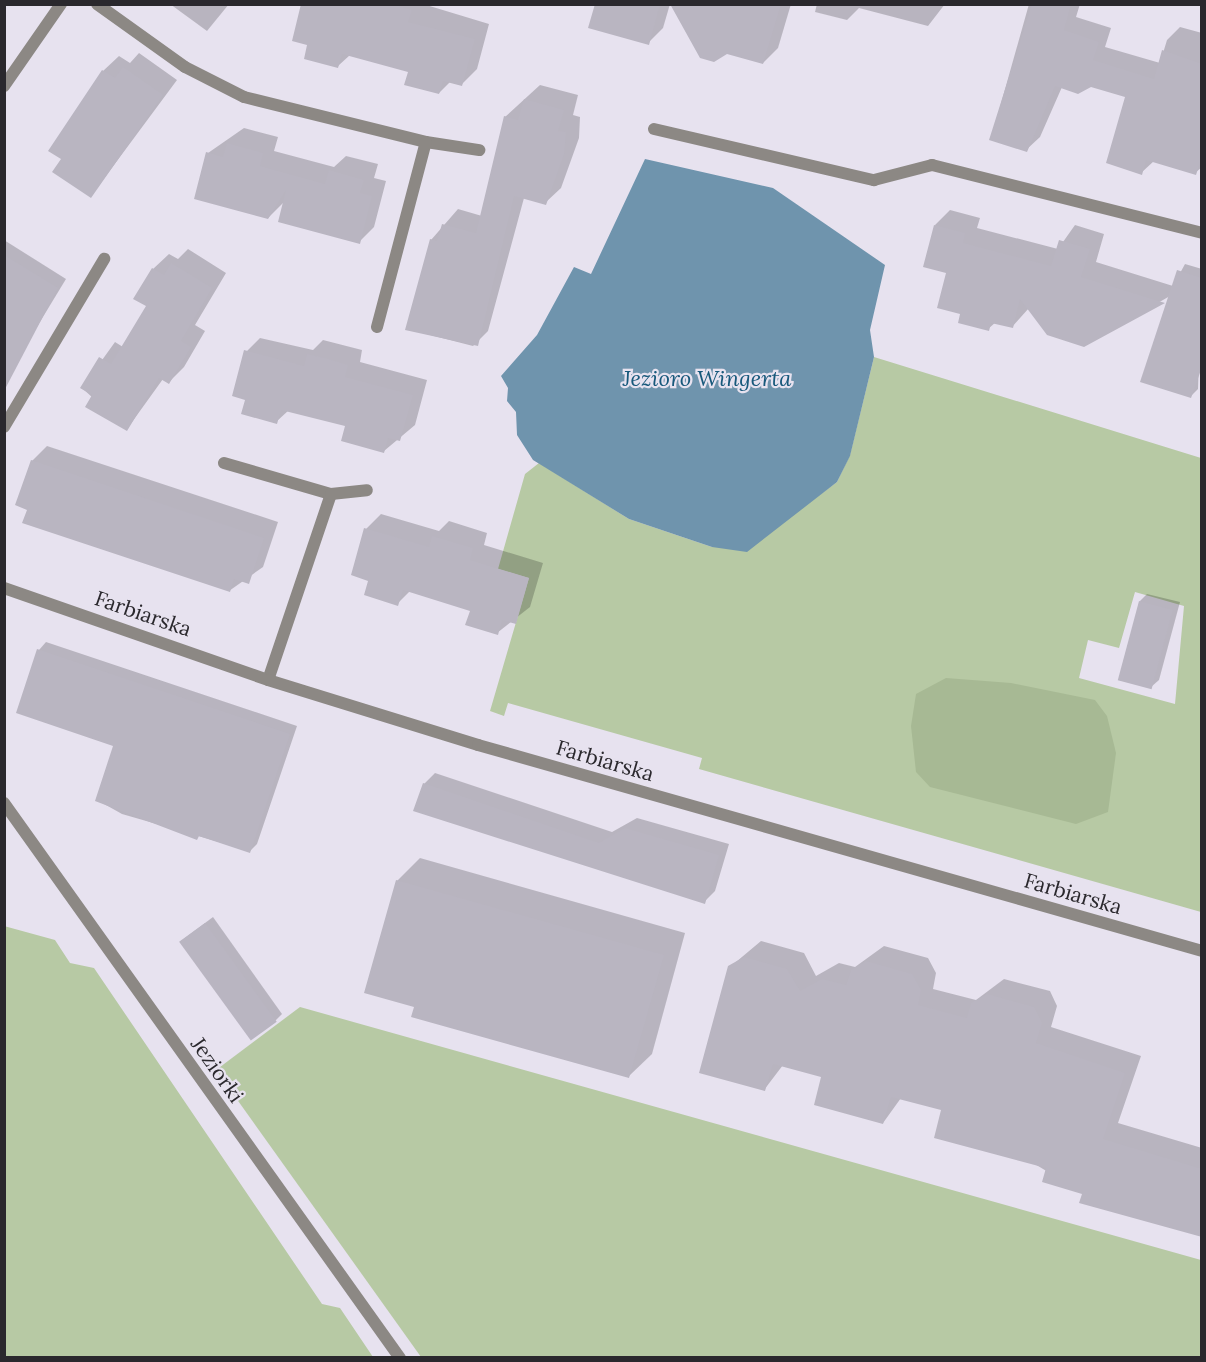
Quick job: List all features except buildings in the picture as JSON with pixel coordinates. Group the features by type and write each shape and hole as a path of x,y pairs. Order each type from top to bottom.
{"street":[{"path":"4,86 61,4"},
{"path":"97,4 213,84 244,97 426,142 479,150"},
{"path":"654,129 874,180 932,165 1202,234"},
{"path":"377,327 426,142"},
{"path":"4,427 104,259"},
{"path":"224,463 332,494 367,490"},
{"path":"268,680 332,494"},
{"name":"Farbiarska","path":"4,588 268,680 1202,951"},
{"name":"Jeziorki","path":"4,802 400,1358"}],"green space":[{"path":"874,357 1201,458 1201,912 699,769 702,758 508,703 504,716 490,711 529,578 498,569 525,474 539,463 629,519 712,547 783,522 837,482 850,455","holes":["1135,592 1184,606 1175,704 1079,678 1088,640 1119,648"]},
{"path":"946,678 1011,683 1095,700 1107,716 1116,753 1108,812 1076,824 930,787 916,772 911,726 916,694"},
{"path":"4,926 55,940 70,963 94,968 322,1304 340,1308 373,1357 5,1357"},
{"path":"300,1007 1201,1260 1201,1357 421,1357 216,1070"}],"water":[{"name":"Jezioro Wingerta","path":"645,159 773,188 885,265 870,330 874,357 850,456 837,482 747,552 712,547 629,519 533,460 517,435 516,412 507,401 508,388 501,376 537,335 574,267 591,274"}]}
